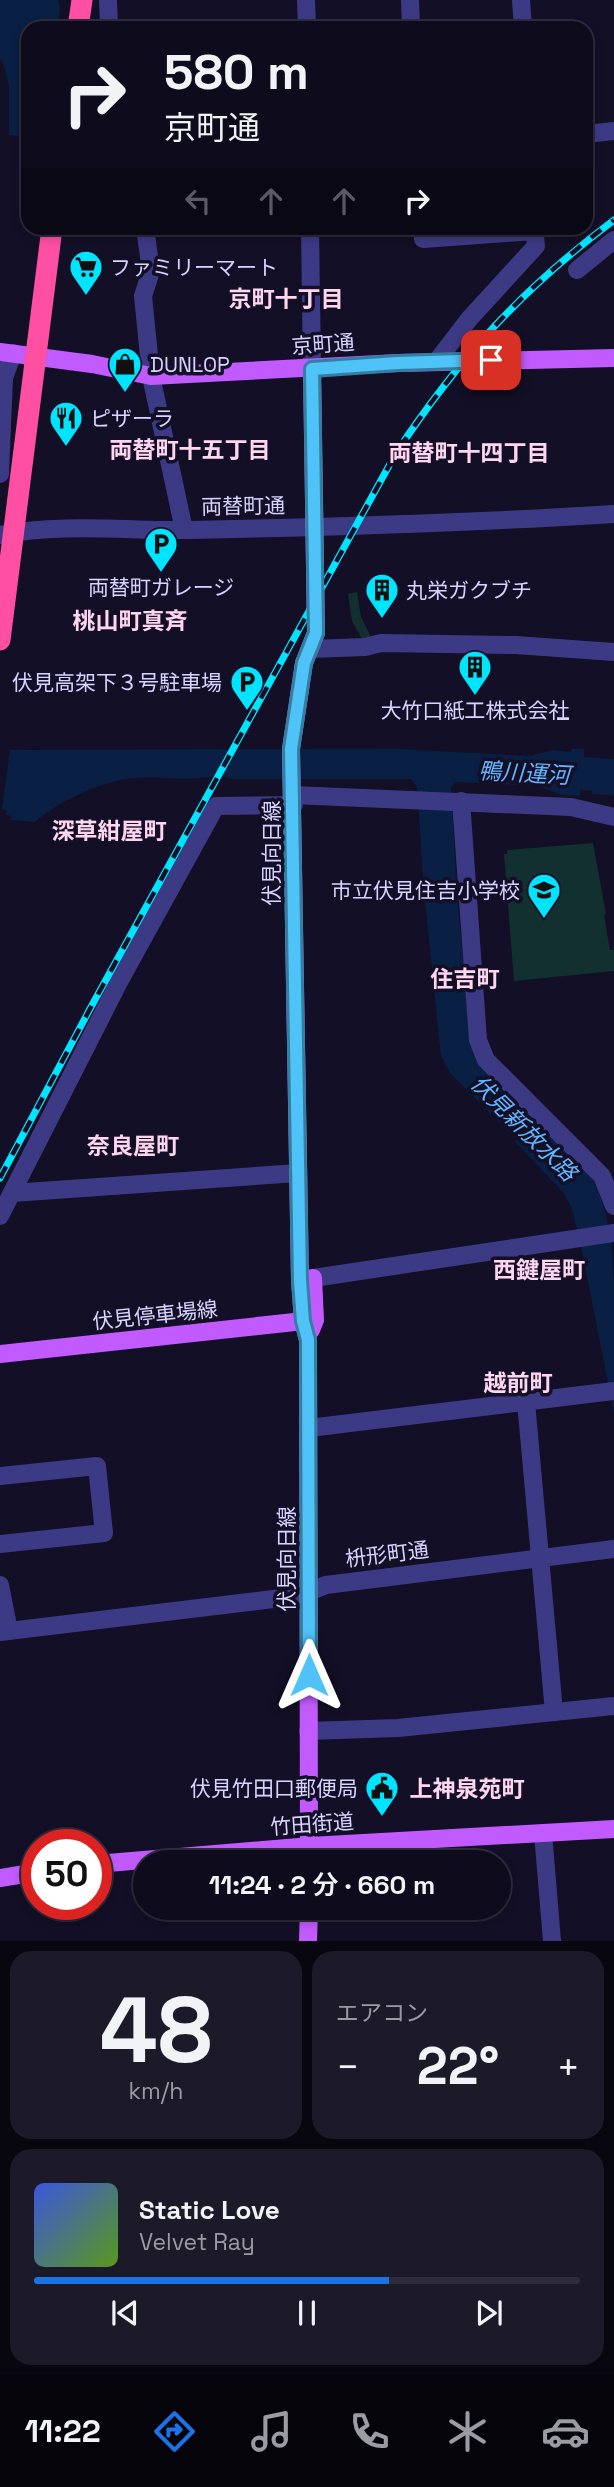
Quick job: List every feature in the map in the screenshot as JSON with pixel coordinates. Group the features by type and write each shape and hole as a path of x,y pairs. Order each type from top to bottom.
{"highway":[{"path":"79,21 82,0"},
{"path":"0,640 6,533 36,357 51,235"}],"main road":[{"name":"京町通","path":"6,352 92,364 151,376 436,362 614,358"},
{"name":"伏見向日線","path":"309,1850 309,1320 298,1173 291,749 304,663 316,633 312,369"},
{"name":"伏見停車場線","path":"0,1354 309,1320"},
{"name":"竹田街道","path":"354,1850 614,1829"},
{"name":"竹田街道","path":"112,1863 133,1862"},
{"path":"0,1878 21,1875"},
{"path":"308,1941 309,1920"}],"street":[{"path":"108,0 109,21"},
{"path":"306,0 307,21"},
{"path":"410,0 411,21"},
{"path":"521,0 522,21"},
{"path":"593,133 614,131"},
{"path":"146,235 150,271 143,296 151,376 184,530"},
{"path":"310,235 312,369"},
{"path":"423,235 423,239 467,235"},
{"path":"436,362 470,318 536,247 535,235"},
{"path":"577,270 614,240"},
{"path":"0,474 6,352"},
{"name":"両替町通","path":"6,533 45,530 315,527 614,514"},
{"path":"310,649 365,647 381,643 516,645 614,652"},
{"path":"0,1216 119,982 216,806 293,794 571,807 614,817"},
{"path":"459,801 478,1040 482,1051 486,1060 602,1176 614,1206"},
{"path":"12,1193 298,1173"},
{"path":"307,1279 614,1233"},
{"path":"309,1428 610,1391"},
{"path":"526,1402 554,1712"},
{"path":"0,1476 97,1466 104,1534 0,1544"},
{"name":"枡形町通","path":"4,1632 298,1596 326,1585 614,1549"},
{"path":"0,1585 4,1632"},
{"path":"308,1731 398,1728 614,1706"},
{"path":"543,1833 552,1941"}],"green space":[{"path":"357,592 361,617 372,639 363,641 352,621 348,594"},
{"path":"593,843 610,950 614,950 614,971 514,981 504,854 507,854 507,850"}],"water":[{"path":"0,0 58,0 58,21 21,21 21,136 9,135 9,85 0,60"},
{"name":"伏見新放水路","path":"399,749 529,756 553,750 571,752 572,749 584,749 584,757 614,759 614,769 582,767 580,796 561,795 538,786 455,782 451,788 457,897 471,1043 481,1066 592,1178 599,1194 609,1227 613,1262 614,1413 578,1231 570,1204 563,1192 516,1143 515,1138 450,1073 441,1056 424,891 417,787 411,779 231,779 220,776 134,778 109,783 82,793 55,807 35,822 10,820 11,816 6,815 6,810 2,809 10,750"},
{"path":"593,772 614,773 614,795 592,794"}],"waterway":[{"name":"鴨川運河","path":"545,774 614,778"}],"railway":[{"path":"0,1178 91,1007 396,453 444,386 494,327 550,272 614,220"}],"place":[{"name":"ファミリーマート","path":"86,297"},
{"name":"DUNLOP","path":"125,394"},
{"name":"ピザーラ","path":"66,448"},
{"name":"両替町ガレージ","path":"161,574"},
{"name":"丸栄ガクブチ","path":"382,620"},
{"name":"大竹口紙工株式会社","path":"475,697"},
{"name":"伏見高架下３号駐車場","path":"247,712"},
{"name":"市立伏見住吉小学校","path":"544,920"},
{"name":"伏見竹田口郵便局","path":"382,1818"}],"district":[{"name":"京町十丁目","path":"286,299"},
{"name":"両替町十五丁目","path":"190,450"},
{"name":"両替町十四丁目","path":"469,453"},
{"name":"桃山町真斉","path":"130,621"},
{"name":"深草紺屋町","path":"109,831"},
{"name":"住吉町","path":"465,979"},
{"name":"奈良屋町","path":"133,1146"},
{"name":"西鍵屋町","path":"539,1270"},
{"name":"越前町","path":"518,1383"},
{"name":"上神泉苑町","path":"467,1789"}],"route":[{"path":"309,1675 308,1340 303,1321 300,1280 291,749 304,663 316,633 312,369 491,360"}]}
